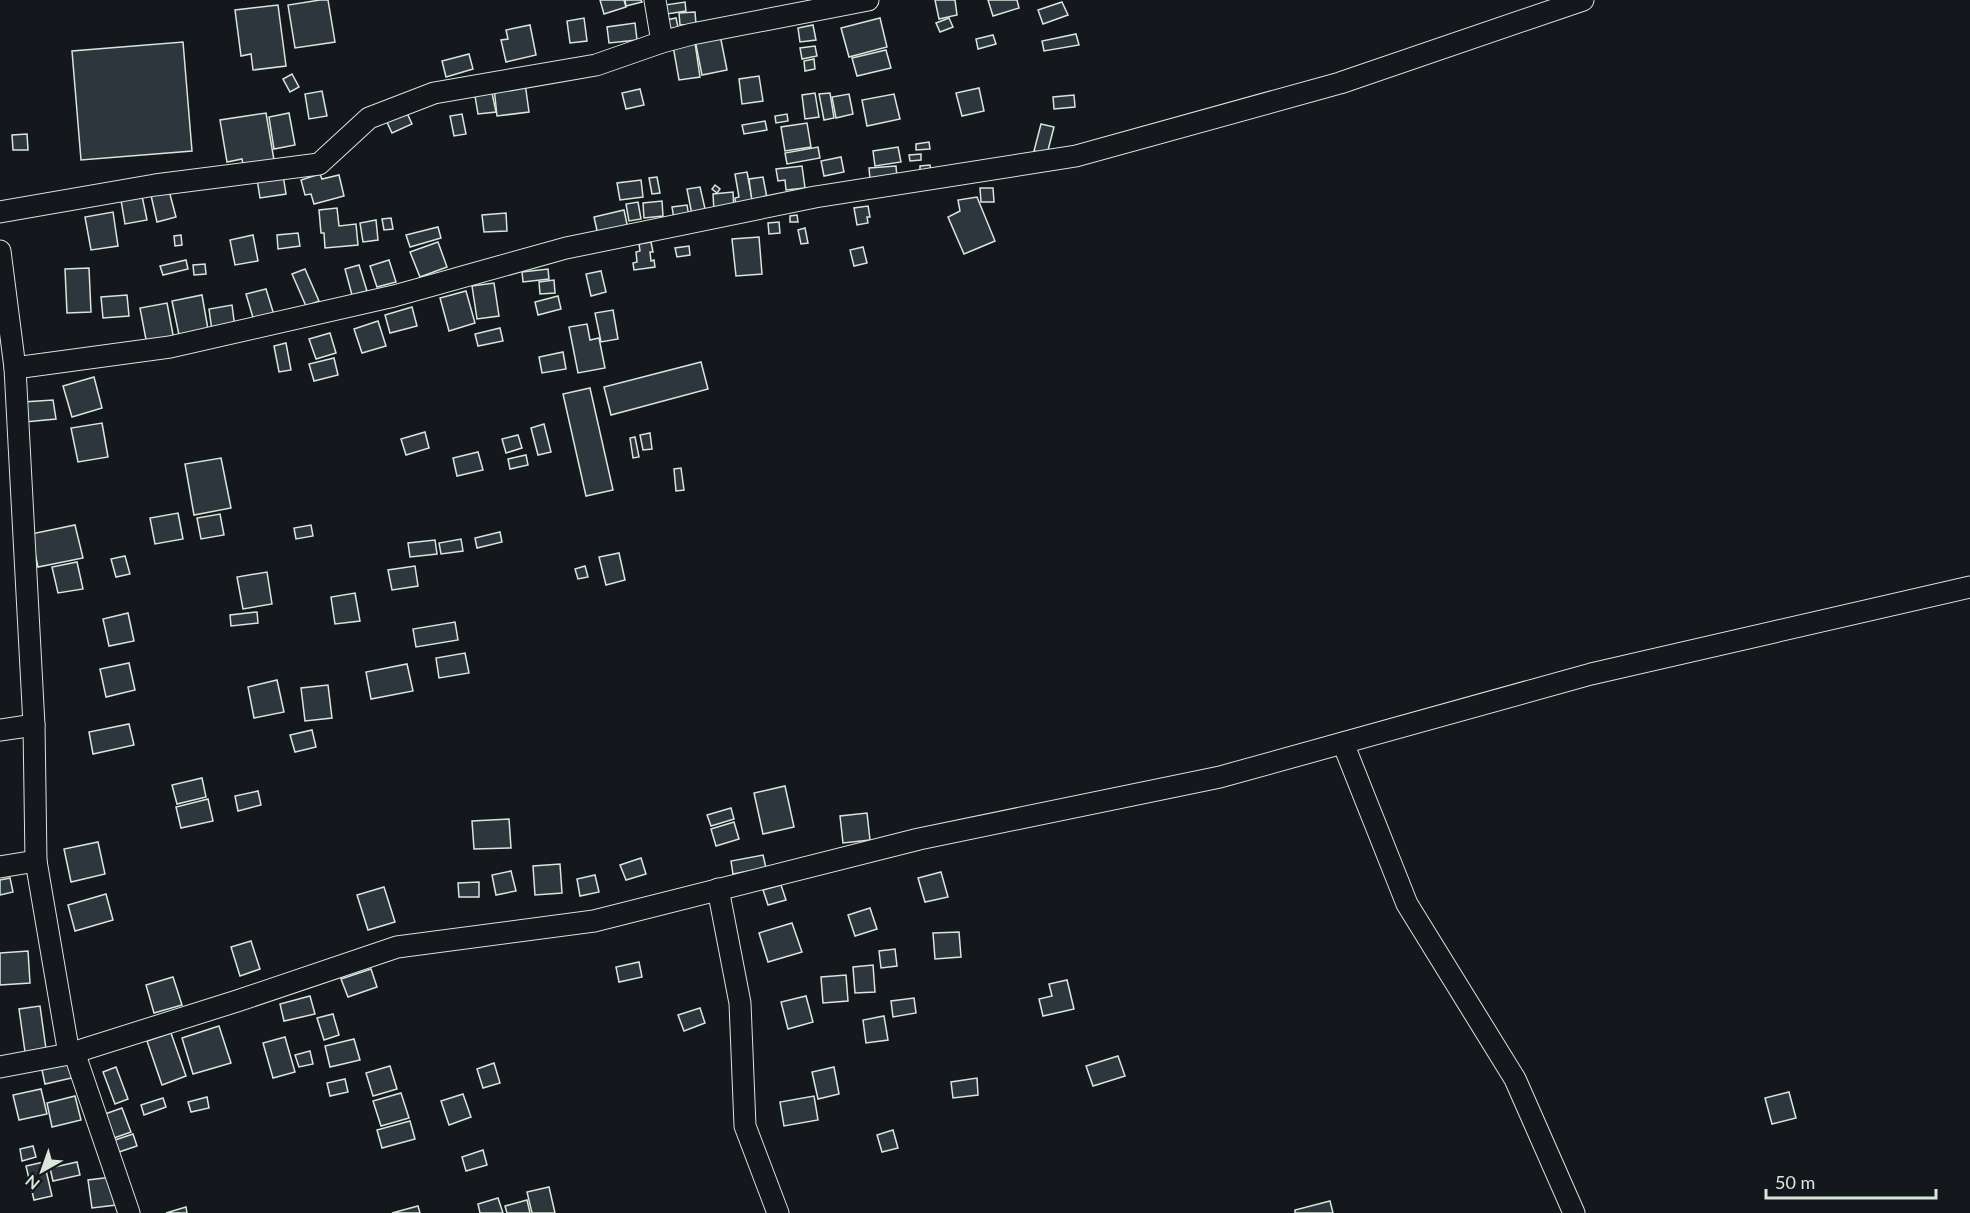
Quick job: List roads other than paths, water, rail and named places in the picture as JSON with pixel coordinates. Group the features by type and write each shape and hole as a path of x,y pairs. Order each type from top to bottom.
{"street":[{"path":"655,0 662,42"},
{"path":"0,212 155,185 319,164 369,118 434,93 596,65 692,34 868,0"},
{"path":"15,368 170,346 394,296 566,248 804,199 1076,156 1340,83 1583,0"},
{"path":"0,250 6,343 15,368 34,725 36,861 71,1053 129,1213"},
{"path":"0,1067 71,1053 237,1001 397,947 594,921 919,839 1220,777 1591,674 1970,587"},
{"path":"0,730 34,725"},
{"path":"1343,743 1407,904 1515,1079 1574,1213"},
{"path":"0,867 36,861"},
{"path":"718,889 740,1003 745,1126 778,1213"}]}
